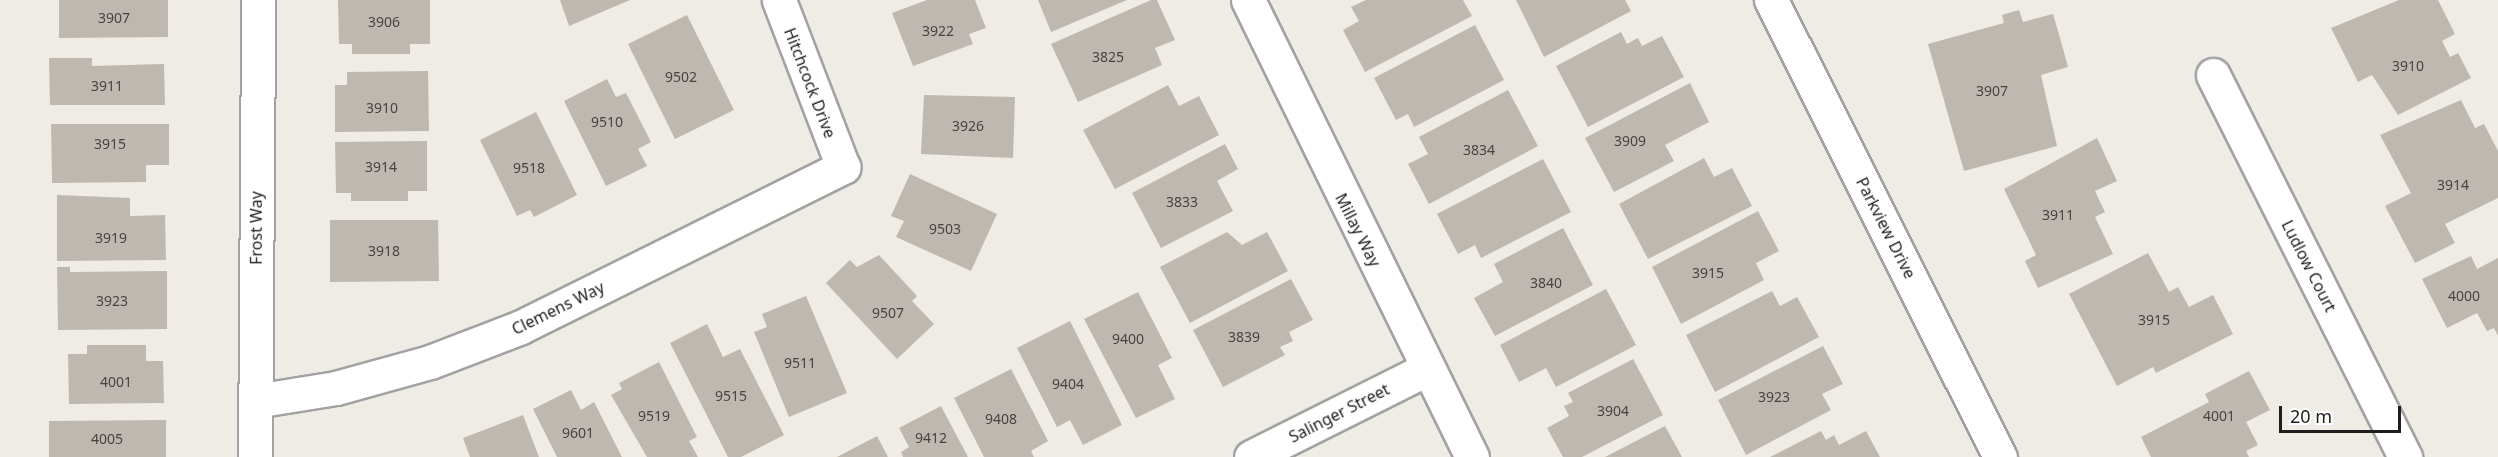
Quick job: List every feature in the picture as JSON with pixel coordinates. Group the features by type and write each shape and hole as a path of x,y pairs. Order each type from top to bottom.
{"street":[{"name":"Frost Way","path":"255,457 258,0"},
{"name":"Hitchcock Drive","path":"779,0 843,166"},
{"name":"Millay Way","path":"1248,0 1472,457"},
{"name":"Parkview Drive","path":"1771,0 2000,457"},
{"name":"Ludlow Court","path":"2213,75 2405,457"},
{"name":"Clemens Way","path":"255,401 336,388 430,362 521,327 843,166"},
{"name":"Salinger Street","path":"1251,457 1427,369"}],"building":[{"path":"59,0 168,0 168,37 59,38"},
{"path":"338,0 430,0 430,44 410,44 410,54 352,54 352,44 339,44"},
{"path":"560,0 630,0 569,26"},
{"path":"927,0 975,0 986,28 969,34 973,44 913,66 892,13"},
{"path":"1038,0 1127,0 1051,32"},
{"path":"1151,0 1157,0 1175,40 1155,48 1162,65 1078,102 1051,44"},
{"path":"1366,0 1463,0 1472,16 1365,72 1343,30 1359,21 1351,7"},
{"path":"1516,0 1625,0 1631,11 1544,57"},
{"path":"2399,0 2438,0 2455,34 2442,41 2450,57 2458,53 2471,78 2398,115 2372,75 2358,82 2331,28"},
{"path":"2019,10 2023,22 2053,14 2060,38 2068,67 2041,75 2057,146 1964,171 1928,44 2004,23 2002,15"},
{"path":"687,15 734,110 675,139 628,44"},
{"path":"1475,25 1504,80 1414,127 1408,114 1396,120 1374,78"},
{"path":"1621,32 1627,44 1638,38 1642,46 1662,36 1684,77 1588,127 1556,66"},
{"path":"49,58 92,58 92,66 164,64 165,105 50,105"},
{"path":"428,71 429,131 335,132 335,85 347,85 347,72"},
{"path":"607,79 616,97 626,93 651,142 638,149 647,166 606,186 564,101"},
{"path":"1690,83 1709,122 1665,145 1674,161 1614,192 1585,138"},
{"path":"1168,85 1179,106 1199,96 1219,135 1115,189 1083,130"},
{"path":"1508,90 1538,146 1429,204 1408,164 1428,154 1419,137"},
{"path":"924,95 1015,97 1013,158 921,154"},
{"path":"2461,100 2475,128 2484,124 2498,151 2498,198 2445,224 2455,243 2415,263 2385,206 2411,193 2380,135"},
{"path":"536,112 577,195 534,217 530,210 517,216 480,140"},
{"path":"51,124 169,124 169,165 146,165 146,182 52,183"},
{"path":"2097,138 2117,181 2095,191 2105,212 2095,217 2113,254 2038,288 2025,261 2036,255 2004,189"},
{"path":"427,141 427,191 408,191 408,201 351,201 351,193 336,193 335,142"},
{"path":"1225,144 1238,169 1217,181 1233,211 1161,248 1132,193"},
{"path":"1704,158 1714,177 1732,168 1752,206 1648,259 1619,204"},
{"path":"1543,159 1571,212 1481,258 1475,245 1458,254 1437,214"},
{"path":"910,174 997,214 971,271 896,237 904,221 891,216"},
{"path":"57,195 130,198 130,216 165,215 166,260 57,261"},
{"path":"1758,211 1779,251 1756,263 1764,280 1681,324 1652,267"},
{"path":"330,220 438,220 439,281 330,282"},
{"path":"1563,228 1593,285 1495,336 1474,298 1503,282 1494,264"},
{"path":"1227,232 1242,245 1267,232 1288,271 1190,323 1160,267"},
{"path":"2148,253 2169,292 2178,287 2189,307 2213,295 2233,334 2156,373 2153,367 2117,386 2069,294"},
{"path":"879,255 917,296 912,301 934,324 897,359 826,283 850,260 857,267"},
{"path":"2471,256 2477,269 2498,258 2498,336 2494,328 2487,331 2477,313 2447,328 2422,279"},
{"path":"57,267 70,267 70,272 167,271 167,329 58,330"},
{"path":"1291,279 1313,320 1289,332 1293,341 1280,347 1285,355 1223,387 1193,330"},
{"path":"1606,289 1636,345 1556,387 1546,368 1519,382 1500,345"},
{"path":"1772,291 1780,306 1797,297 1819,337 1715,392 1686,335"},
{"path":"1138,292 1172,358 1158,365 1175,399 1136,418 1084,319"},
{"path":"806,296 847,393 789,417 754,332 767,327 762,314"},
{"path":"1070,321 1122,425 1083,445 1070,420 1057,427 1017,348"},
{"path":"707,324 723,357 740,349 784,435 741,457 728,457 670,343"},
{"path":"87,345 146,345 146,361 163,361 164,403 69,404 68,354 87,354"},
{"path":"1823,346 1843,384 1822,394 1831,410 1746,455 1718,400"},
{"path":"1633,359 1663,415 1582,457 1563,457 1547,428 1569,416 1564,406 1573,402 1568,393"},
{"path":"659,362 697,437 689,441 698,457 647,457 611,395 622,389 619,383"},
{"path":"1011,369 1048,441 1031,451 1034,457 984,457 954,398"},
{"path":"2249,371 2270,410 2246,422 2258,445 2246,451 2249,457 2151,457 2141,437 2209,402 2205,394"},
{"path":"571,390 581,410 594,402 622,457 557,457 533,409"},
{"path":"941,406 968,457 903,457 901,452 909,447 899,428"},
{"path":"523,415 539,457 470,457 463,438"},
{"path":"166,420 166,457 49,457 49,421"},
{"path":"1665,426 1682,457 1605,457"},
{"path":"1821,431 1826,440 1834,435 1839,445 1866,431 1880,457 1770,457"},
{"path":"877,436 888,457 837,457"}]}
